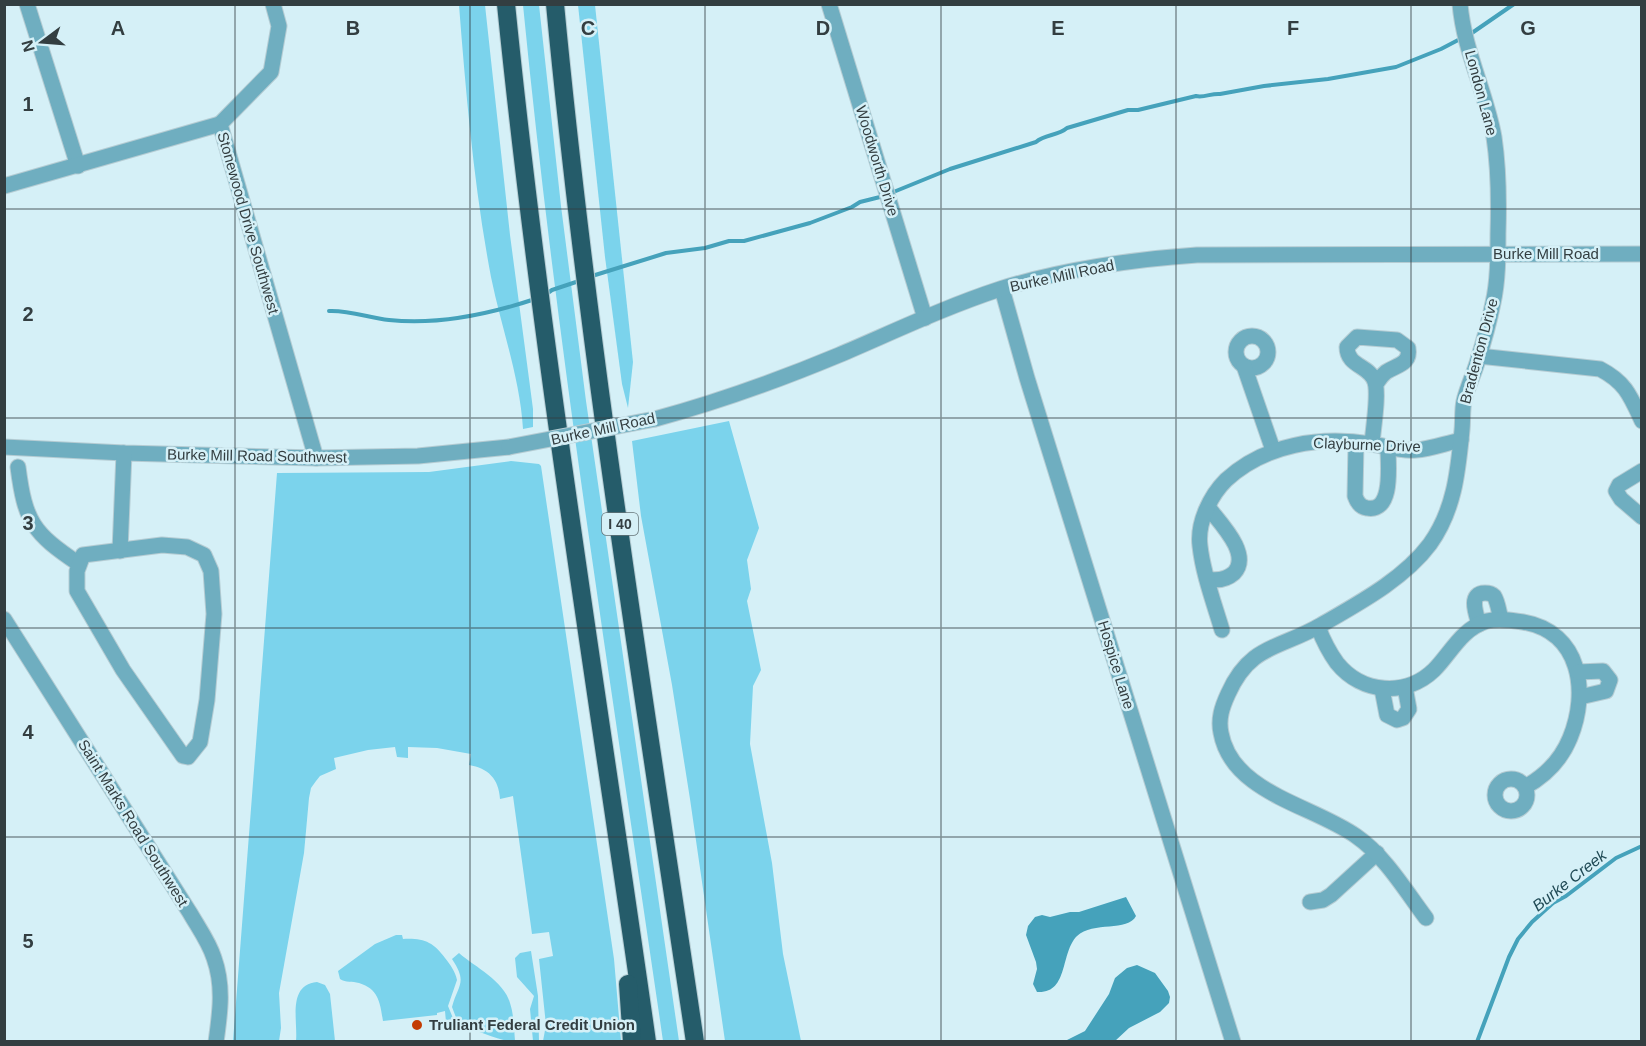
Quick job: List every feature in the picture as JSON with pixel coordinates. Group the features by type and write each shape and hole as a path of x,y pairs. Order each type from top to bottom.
{"highway":[{"path":"506,4 520,147 558,433 647,1041"},
{"name":"I 40","path":"555,4 566,119 605,424 694,1041"},
{"path":"620,850 632,1041"},
{"path":"681,948 705,1041"}],"street":[{"path":"27,4 78,166"},
{"name":"Stonewood Drive Southwest","path":"273,4 279,26 271,72 220,124 316,458"},
{"name":"Woodworth Drive","path":"829,4 925,318"},
{"name":"London Lane","path":"1460,4 1472,61 1494,137 1499,189 1498,253"},
{"path":"4,186 220,124"},
{"name":"Bradenton Drive","path":"1426,918 1377,853 1356,836 1267,790 1238,769 1224,748 1220,718 1230,688 1243,668 1266,649 1318,627 1400,574 1430,544 1442,524 1456,487 1464,402 1494,300 1498,253"},
{"name":"Burke Mill Road","path":"509,447 655,419 705,405 753,389 1002,289 1073,272 1165,257 1197,255 1641,254"},
{"name":"Hospice Lane","path":"1002,289 1027,378 1233,1041"},
{"path":"1479,356 1600,369 1616,378 1627,392 1641,421"},
{"path":"1244,366 1273,450"},
{"path":"1372,444 1376,384"},
{"name":"Clayburne Drive","path":"1222,630 1199,544 1201,526 1208,507 1220,486 1234,473 1273,450 1300,444 1356,443 1372,444 1388,449 1416,450 1461,440"},
{"path":"1356,443 1355,495 1358,503 1364,508 1372,509 1380,505 1386,497 1388,449"},
{"name":"Burke Mill Road Southwest","path":"4,447 316,458 418,456 509,447"},
{"path":"120,551 124,453"},
{"path":"18,467 25,506 33,526 64,554 79,564"},
{"path":"1641,471 1619,485 1616,491 1641,518"},
{"path":"1207,579 1217,581 1233,574 1239,567 1241,557 1236,545 1208,507"},
{"path":"162,545 187,547 204,555 211,571 214,614 207,700 200,742 188,757 183,756 123,670 77,591 76,571 79,564 83,555 162,545"},
{"path":"1479,624 1474,604 1478,595 1482,593 1488,592 1494,598 1500,620"},
{"name":"Saint Marks Road Southwest","path":"4,619 190,913 214,956 220,991 216,1041"},
{"path":"1318,627 1327,648 1346,672 1367,684 1395,690 1426,676 1464,634 1479,624 1500,620 1529,623 1548,632 1568,650 1578,672 1580,697 1575,725 1562,753 1549,771 1525,787"},
{"path":"1578,672 1603,671 1610,680 1606,691 1580,697"},
{"path":"1382,689 1387,715 1397,720 1403,718 1409,709 1405,687"},
{"path":"1310,902 1323,900 1331,895 1377,853"}],"shaded area":[{"path":"459,5 485,5 510,235 533,409 533,427 523,429 518,390 491,277 480,209"},
{"path":"523,5 539,5 561,206 586,401 679,1041 663,1041 569,394"},
{"path":"578,5 595,5 633,362 628,408 622,384 605,257"},
{"path":"729,421 759,528 747,560 751,589 747,601 761,670 753,686 750,744 772,863 783,954 801,1041 725,1041 672,685 641,516 632,441"},
{"path":"511,461 541,466 614,959 621,1041 543,1041 546,1025 539,959 553,956 549,932 532,934 513,796 500,799 495,780 482,769 469,765 471,754 437,748 408,747 408,758 397,757 395,747 368,750 334,758 336,769 320,776 311,788 304,853 279,993 281,1028 279,1041 233,1041 277,473 429,472"},
{"path":"1126,897 1136,916 1132,921 1084,931 1077,936 1068,952 1059,980 1047,991 1037,992 1033,984 1037,969 1036,962 1026,935 1028,926 1035,917 1079,912"},
{"path":"396,935 402,935 403,939 422,940 432,945 451,966 457,980 448,1006 455,1023 446,1022 445,1011 437,1015 383,1021 377,997 371,989 359,983 340,979 338,971 375,944"},
{"path":"531,951 538,996 539,1041 533,1041 530,1009 534,996 517,977 515,958 520,953"},
{"path":"459,953 495,981 507,995 512,1012 515,1041 460,1028 452,1007 461,979 452,959"},
{"path":"1137,965 1155,973 1168,991 1169,1003 1160,1012 1129,1028 1115,1041 1065,1041 1085,1031 1109,994 1115,978 1127,968"},
{"path":"317,982 325,985 330,994 335,1041 296,1041 298,997 301,990"}],"waterway":[{"path":"1469,35 1514,4"},
{"path":"891,193 950,169 1036,142 1067,128 1128,110 1138,110 1196,96 1328,79 1396,67 1462,38"},
{"path":"592,276 666,253 705,248 729,241 744,241 810,223 860,202 884,196"},
{"path":"545,295 552,290 579,281"},
{"path":"329,311 389,320 444,320 481,314 535,299"},
{"name":"Burke Creek","path":"1477,1042 1509,957 1518,939 1532,922 1553,903 1566,896 1616,858 1642,846"}],"place":[{"name":"Truliant Federal Credit Union","path":"417,1025"}]}
